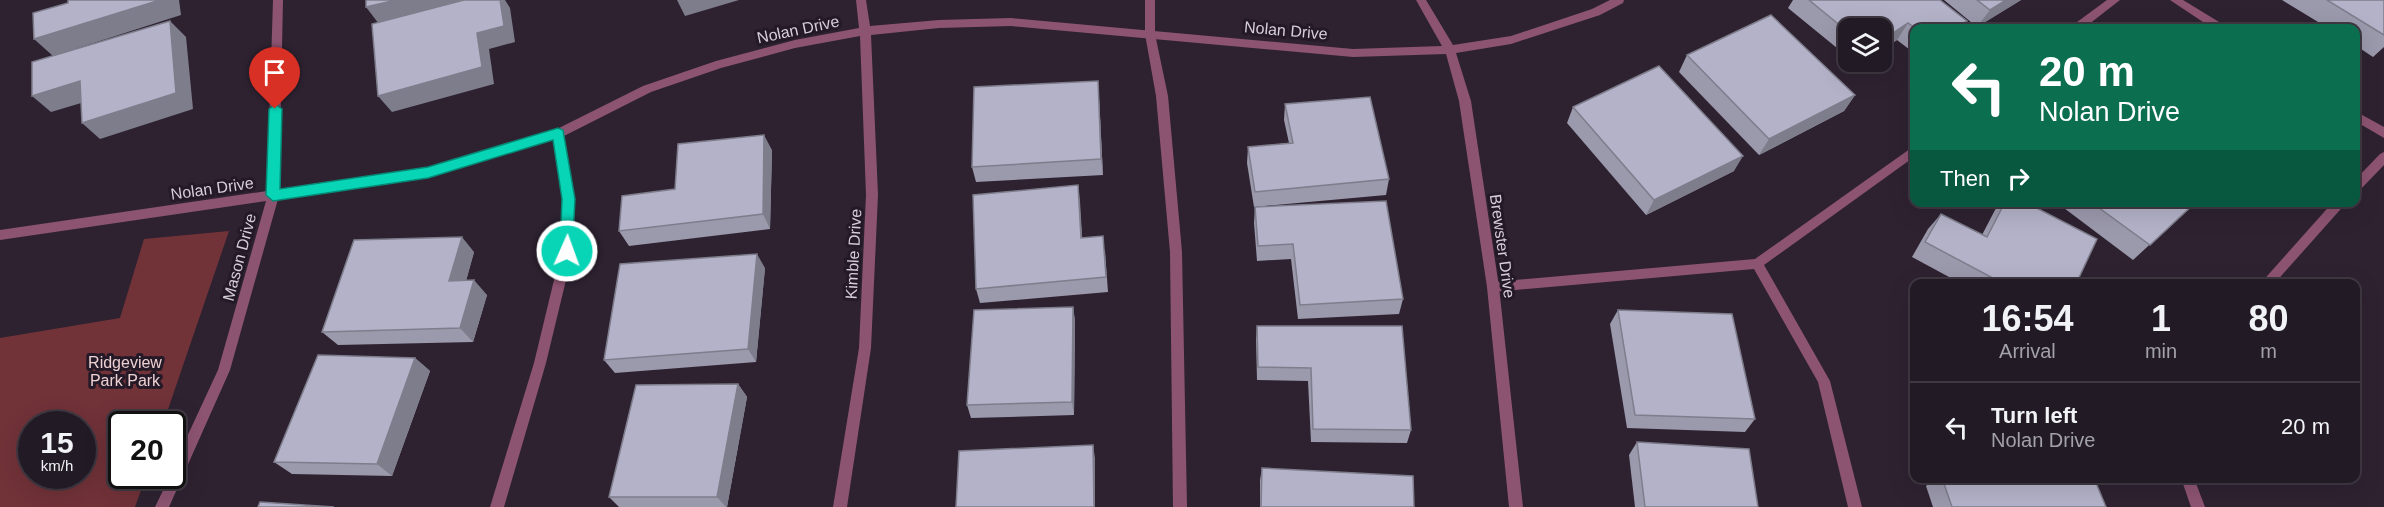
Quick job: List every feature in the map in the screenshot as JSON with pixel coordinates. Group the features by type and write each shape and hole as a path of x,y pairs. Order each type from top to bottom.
{"street":[{"name":"Mason Drive","path":"162,507 224,370 273,195 278,0"},
{"name":"Kimble Drive","path":"840,507 865,348 872,195 865,32 861,0"},
{"path":"1150,0 1150,34 1162,96 1176,252 1180,507"},
{"name":"Brewster Drive","path":"1421,0 1450,50 1466,101 1493,287 1516,507"},
{"name":"Nolan Drive","path":"0,235 428,172 558,134 647,89 720,64 795,44 865,32 939,24 1011,22 1353,53 1450,50 1511,40 1596,12 1618,0"},
{"path":"2082,24 2115,0"},
{"path":"2175,0 2214,24"},
{"path":"2360,118 2384,133"},
{"path":"497,507 540,363 567,251 569,199 558,134"},
{"path":"1493,287 1757,264 1910,154"},
{"path":"2360,183 2384,157"},
{"path":"2271,279 2336,207"},
{"path":"1757,264 1824,381 1855,507"},
{"path":"2189,483 2198,507"}],"green space":[{"name":"Ridgeview Park Park","path":"229,231 167,411 108,411 108,489 141,489 135,507 0,507 0,338 120,318 144,239"}],"building":[{"path":"68,0 160,0 34,39 33,13 68,3"},
{"path":"366,0 396,0 366,7"},
{"path":"464,0 500,0 504,26 477,33 482,67 378,96 372,24"},
{"path":"1809,0 1940,0 1967,21 1962,24 1908,23 1892,34 1892,18 1838,18 1838,24"},
{"path":"1977,0 2006,0 1990,10"},
{"path":"2327,0 2384,0 2384,35"},
{"path":"1771,15 1855,95 1769,139 1687,55"},
{"path":"170,21 176,93 82,123 80,81 32,96 32,62"},
{"path":"1659,66 1743,156 1654,200 1573,107"},
{"path":"1098,81 1101,159 972,167 974,87"},
{"path":"1370,97 1389,179 1255,192 1248,147 1293,143 1285,104"},
{"path":"764,135 763,214 619,231 622,196 675,189 678,144"},
{"path":"1078,185 1081,238 1103,236 1106,277 976,289 973,195"},
{"path":"1386,201 1403,299 1300,305 1293,244 1258,246 1255,207"},
{"path":"2002,207 2035,207 2097,239 2078,279 1995,279 1925,242 1941,214 1987,237"},
{"path":"2098,207 2191,207 2150,245"},
{"path":"462,237 449,281 474,280 460,328 322,332 354,240"},
{"path":"757,254 748,349 604,360 620,264"},
{"path":"1073,307 1072,402 967,405 974,310"},
{"path":"1618,310 1732,314 1755,419 1635,415"},
{"path":"1257,326 1402,326 1411,430 1313,429 1311,368 1258,367"},
{"path":"318,355 415,358 377,464 274,462"},
{"path":"738,384 717,497 609,497 636,385"},
{"path":"1637,442 1749,449 1758,507 1645,507"},
{"path":"1093,445 1094,507 956,507 959,451"},
{"path":"1262,468 1413,476 1414,507 1261,507"},
{"path":"1944,483 2096,483 2106,507 1952,507"},
{"path":"260,502 334,507 258,507"}],"route":[{"path":"275,109 273,195 428,172 558,134 569,199 567,251"}]}
